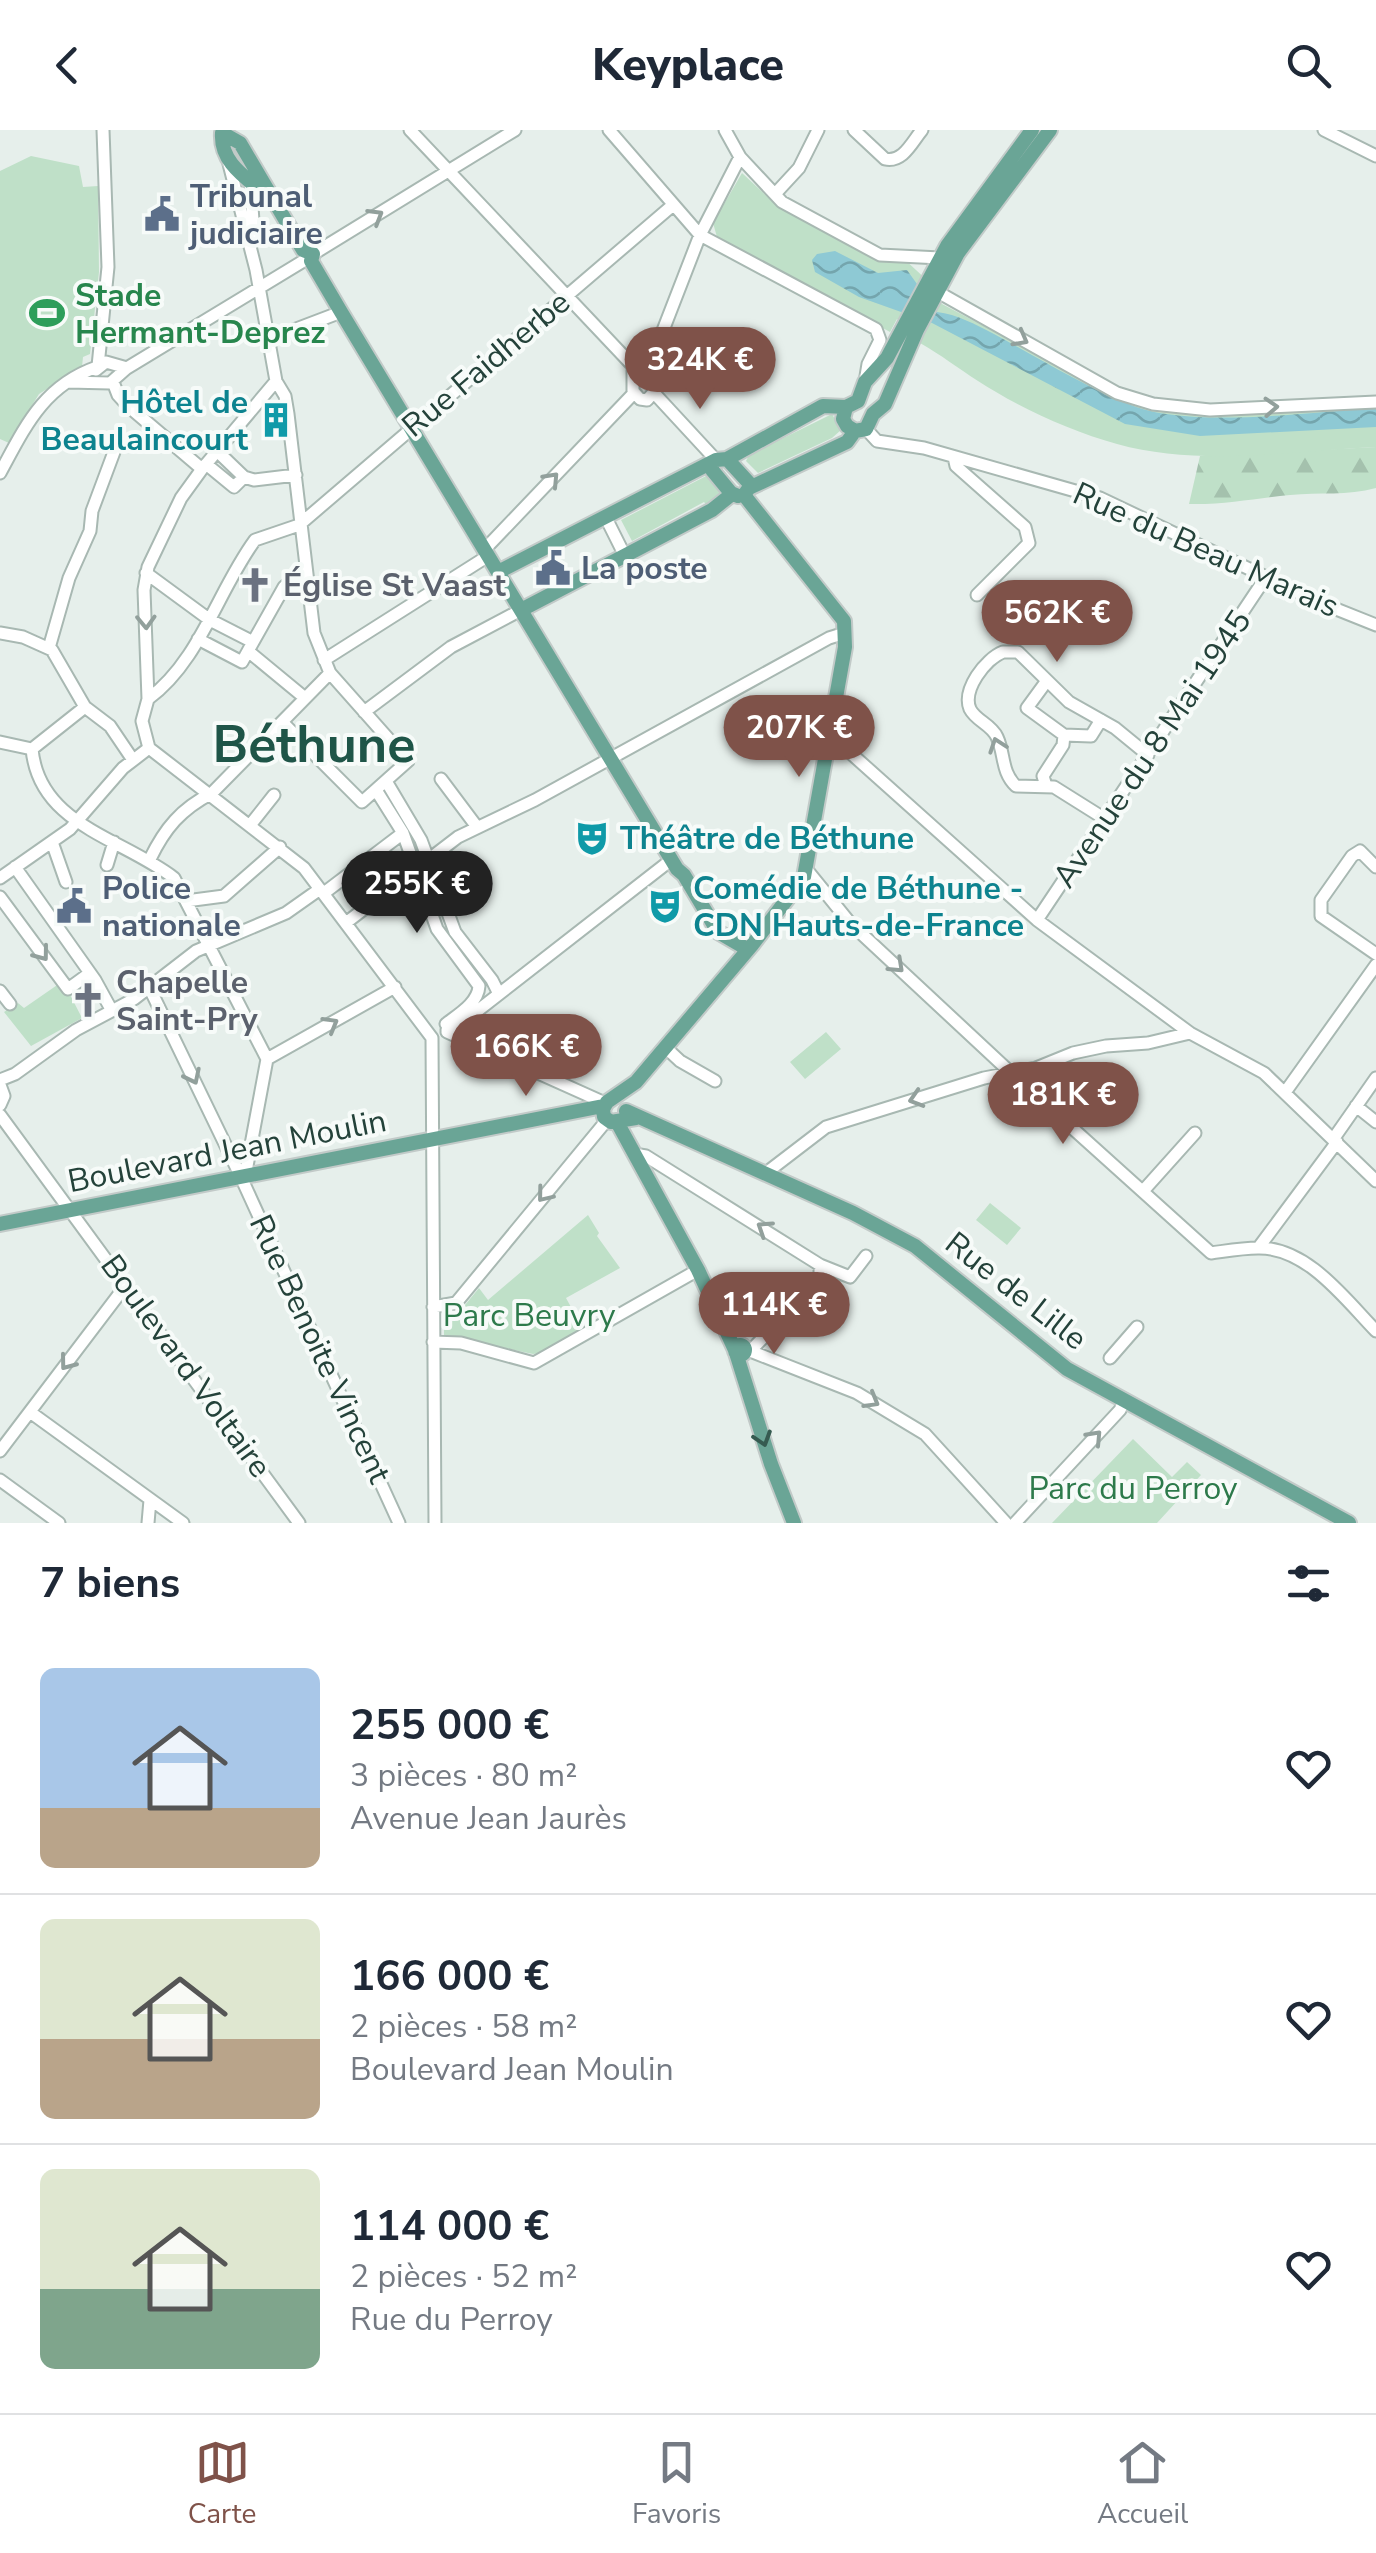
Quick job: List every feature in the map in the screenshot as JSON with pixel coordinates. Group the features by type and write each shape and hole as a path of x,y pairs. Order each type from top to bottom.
{"main road":[{"path":"520,610 860,429 885,404 940,258 1032,130"},
{"path":"860,429 844,423 865,382 935,295 958,252 1050,130"},
{"path":"276,203 228,160 221,148 224,131 236,139 248,156 674,865 718,932 737,952"},
{"path":"498,572 823,406 866,403 860,429"},
{"path":"718,461 712,470 742,492 842,615 845,633 828,744 807,870 628,1088 616,1114 728,1332 742,1350 771,1464 794,1523"},
{"name":"Boulevard Jean Moulin","path":"0,1224 583,1110 616,1114"},
{"name":"Rue de Lille","path":"616,1114 641,1118 766,1173 915,1246 1067,1369 1348,1523"}],"street":[{"path":"103,130 108,369 118,395 234,487 244,477"},
{"path":"410,130 634,367 634,393 640,400 655,394"},
{"path":"0,474 38,406 68,382 108,369 260,288 515,130"},
{"path":"609,130 700,235 876,329 880,340 868,364 865,382"},
{"path":"726,130 740,158 782,202 880,255 940,258"},
{"path":"775,194 799,168 818,130"},
{"path":"854,130 892,161 900,158 922,130"},
{"path":"1324,130 1376,156"},
{"path":"248,156 256,270"},
{"path":"650,364 700,235 740,158"},
{"path":"228,160 260,288 276,381 288,414 314,633 327,666 408,761 362,802 282,722"},
{"name":"Rue Faidherbe","path":"148,700 166,684 198,639 256,540 299,525 673,205"},
{"path":"935,295 1117,393 1153,404 1210,410 1376,402"},
{"path":"270,340 340,312"},
{"path":"634,367 641,362 650,364 655,372 655,394 718,461"},
{"path":"276,381 181,498 146,574 148,700 143,725 149,748 304,868 429,1033 441,1038 445,1026 480,990 441,937 381,785"},
{"path":"150,859 173,820 212,793 306,698 327,666 486,552 634,393"},
{"path":"860,429 877,441"},
{"name":"Rue du Beau Marais","path":"860,429 877,441 912,445 1100,498 1376,625"},
{"path":"221,446 244,477 254,480 296,476"},
{"path":"50,648 114,452"},
{"path":"954,456 956,466 1025,527 1029,537 1029,543 977,596"},
{"path":"606,518 625,556"},
{"path":"146,574 250,647 306,698"},
{"name":"Avenue du 8 Mai 1945","path":"1037,920 1266,577"},
{"path":"198,639 242,662 284,586 306,578"},
{"path":"364,712 474,634 520,610"},
{"path":"348,922 428,859 476,828 535,800 829,638 845,633"},
{"path":"0,634 23,637 50,648 85,707 110,726 133,760"},
{"path":"1104,820 1066,793 1046,786 1016,786 1008,778 997,737 969,707 975,680 986,664 1004,652 1018,652 1068,702 1101,720 1148,755"},
{"path":"1046,682 1026,708 1064,735 1091,736 1101,720"},
{"path":"32,749 85,707"},
{"path":"1046,786 1043,776 1063,745 1064,735"},
{"path":"0,742 32,749"},
{"path":"828,744 836,742 846,749 1037,920 1190,1033 1264,1073 1376,1181"},
{"path":"0,878 78,820 149,748"},
{"path":"32,749 42,788 70,819 150,859 174,878 267,1059 246,1166 240,1175"},
{"path":"442,779 476,828"},
{"path":"381,785 413,823 448,916 496,990"},
{"path":"251,824 274,794"},
{"path":"3,1117 1,1092 15,1074 76,1030 150,989 182,960 286,913 403,833"},
{"path":"52,842 66,882"},
{"path":"107,864 114,842"},
{"path":"186,901 224,896 280,847"},
{"path":"1376,868 1360,851 1352,856 1321,900 1322,916 1376,954"},
{"path":"445,1026 458,1026 496,990 674,865"},
{"path":"14,868 90,973 112,1011"},
{"path":"807,870 850,922 1211,1252 1260,1248 1294,1257 1320,1274 1376,1331"},
{"path":"224,896 225,911"},
{"path":"0,898 68,989 90,973"},
{"path":"434,920 442,921 448,916"},
{"path":"1286,1091 1376,965"},
{"path":"267,1059 394,987"},
{"name":"Rue Benoite Vincent","path":"150,989 399,1523"},
{"path":"0,991 10,1004"},
{"path":"433,1306 456,1303 616,1114 433,1019 429,1033 436,1523"},
{"path":"766,1173 826,1127 984,1078 1106,1046 1148,1044 1190,1033"},
{"path":"665,1047 715,1081"},
{"path":"1260,1248 1376,1078"},
{"path":"1356,1106 1376,1122"},
{"name":"Boulevard Voltaire","path":"3,1117 300,1523"},
{"path":"1143,1192 1195,1133"},
{"path":"634,1154 646,1156 820,1265 850,1277 866,1256"},
{"path":"742,1350 786,1316 820,1280 820,1265"},
{"path":"434,1342 461,1342 534,1363 698,1270"},
{"path":"0,1451 128,1287"},
{"path":"1110,1358 1137,1327"},
{"path":"742,1350 857,1392 896,1414 925,1434 1006,1523"},
{"path":"1014,1523 1120,1410 1124,1401"},
{"path":"30,1412 182,1523"},
{"path":"0,1480 59,1523"},
{"path":"148,1523 150,1500"}],"green space":[{"name":"Stade Hermant-Deprez","path":"31,156 79,166 83,187 98,186 99,272 90,354 83,357 82,367 39,394 9,443 0,439 0,171"},
{"path":"742,173 772,201 882,258 903,258 929,282 942,304 1107,391 1144,405 1376,405 1376,447 1246,456 1180,455 1117,444 1063,425 994,391 920,343 924,332 897,319 890,332 717,237 713,223"},
{"path":"832,414 841,430 832,438 758,473 746,461 749,455"},
{"path":"1376,447 1376,488 1189,504 1200,456"},
{"path":"708,475 726,495 709,508 704,502 632,541 621,520"},
{"path":"63,981 82,1018 31,1046 4,1012 18,1003 24,1008"},
{"path":"826,1032 841,1049 805,1079 790,1062"},
{"path":"990,1203 1021,1228 1007,1245 976,1220"},
{"name":"Parc Beuvry","path":"588,1215 599,1233 597,1236 620,1268 566,1298 583,1329 542,1353 533,1354 444,1335 444,1317 456,1316 479,1288 488,1300"},
{"name":"Parc du Perroy","path":"1133,1439 1172,1477 1187,1462 1201,1475 1157,1523 1052,1523"}],"water":[{"path":"835,251 878,273 907,270 937,312 973,324 1131,405 1156,412 1217,418 1376,408 1376,427 1200,436 1125,424 932,323 859,297 815,272 812,260 817,254"}],"place":[{"name":"Tribunal judiciaire","path":"162,214"},
{"name":"Stade Hermant-Deprez","path":"47,313"},
{"name":"Hôtel de Beaulaincourt","path":"276,420"},
{"name":"La poste","path":"553,568"},
{"name":"Église St Vaast","path":"255,585"},
{"name":"Théâtre de Béthune","path":"592,838"},
{"name":"Police nationale","path":"74,906"},
{"name":"Comédie de Béthune - CDN Hauts-de-France","path":"665,906"},
{"name":"Chapelle Saint-Pry","path":"88,1000"}],"district":[{"name":"Béthune","path":"314,744"}]}
